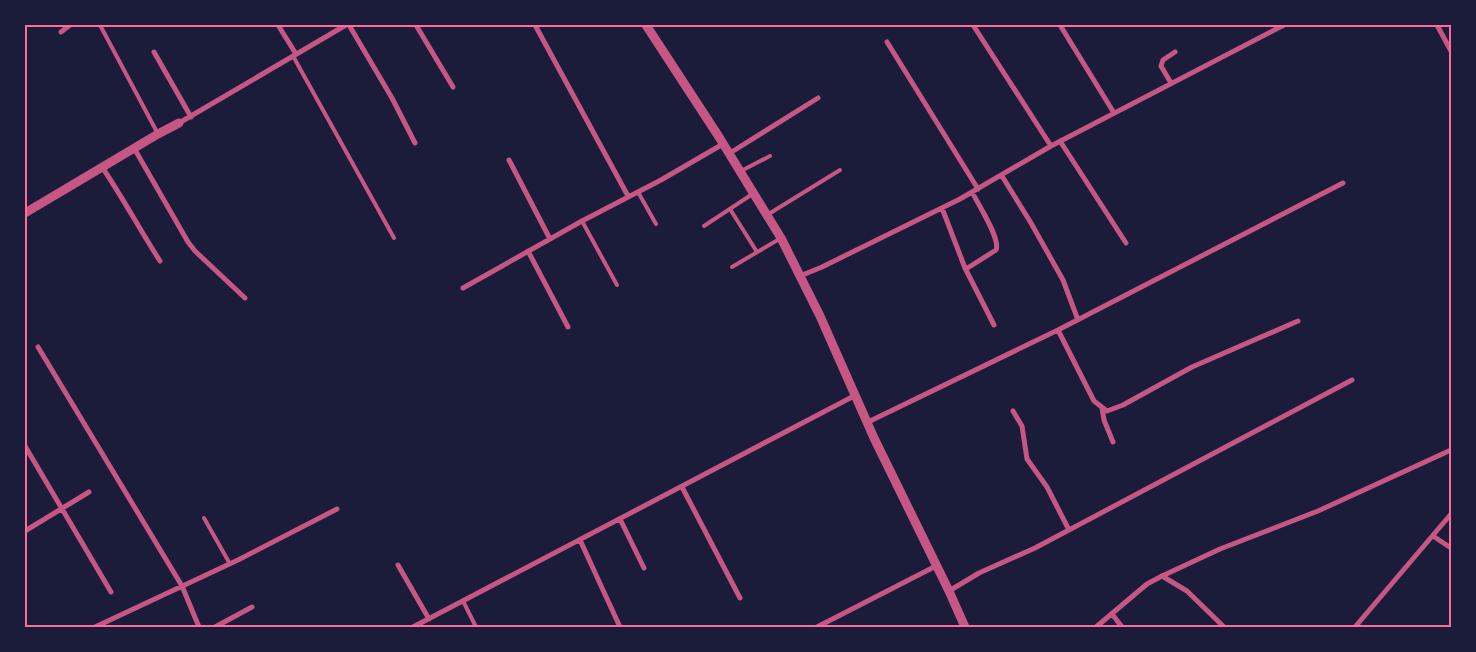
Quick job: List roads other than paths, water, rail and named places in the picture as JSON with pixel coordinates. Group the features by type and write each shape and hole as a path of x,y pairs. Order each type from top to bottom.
{"street":[{"path":"61,32 70,25"},
{"path":"278,25 295,55"},
{"path":"25,213 347,25 392,98 415,143"},
{"path":"416,25 453,87"},
{"path":"535,25 628,196"},
{"path":"646,25 730,153 781,238 820,316 866,423 949,590 965,627"},
{"path":"973,25 1051,146"},
{"path":"1060,25 1114,113"},
{"path":"800,276 942,208 1002,176 1060,141 1284,25"},
{"path":"1437,25 1451,51"},
{"path":"887,42 978,189"},
{"path":"154,52 191,116"},
{"path":"1171,83 1161,66 1163,60 1175,52"},
{"path":"730,153 818,98"},
{"path":"1060,141 1126,243"},
{"path":"463,288 724,144"},
{"path":"134,148 188,242 195,251 245,298"},
{"path":"509,160 550,239"},
{"path":"102,167 160,261"},
{"path":"1002,176 1027,214 1063,280 1078,320"},
{"path":"866,423 1078,320 1343,183"},
{"path":"966,269 996,250 998,246 972,192"},
{"path":"942,208 966,269 994,325"},
{"path":"528,251 568,327"},
{"path":"1058,330 1094,401 1107,411 1123,405 1192,367 1298,321"},
{"path":"38,347 182,586 199,627"},
{"path":"949,590 979,573 1035,548 1352,380"},
{"path":"413,627 854,396"},
{"path":"1102,408 1104,420 1113,442"},
{"path":"1012,411 1022,426 1027,459 1047,487 1069,530"},
{"path":"25,446 111,592"},
{"path":"1096,627 1147,584 1162,576 1220,549 1318,511 1451,450"},
{"path":"682,487 740,598"},
{"path":"25,531 89,492"},
{"path":"95,627 230,564 337,509"},
{"path":"1355,627 1451,514"},
{"path":"620,519 644,568"},
{"path":"1433,536 1451,548"},
{"path":"580,540 620,627"},
{"path":"398,565 429,619"},
{"path":"817,627 936,566"},
{"path":"1162,576 1187,591 1224,627"},
{"path":"215,627 252,607"},
{"path":"1112,614 1122,627"}],"lane":[{"path":"100,25 158,134"},
{"path":"295,55 394,238"},
{"path":"740,171 770,156"},
{"path":"767,215 840,170"},
{"path":"638,192 656,224"},
{"path":"704,226 754,193"},
{"path":"730,209 757,252"},
{"path":"582,221 617,285"},
{"path":"732,267 781,238"},
{"path":"204,518 230,564"},
{"path":"463,601 476,627"}]}
